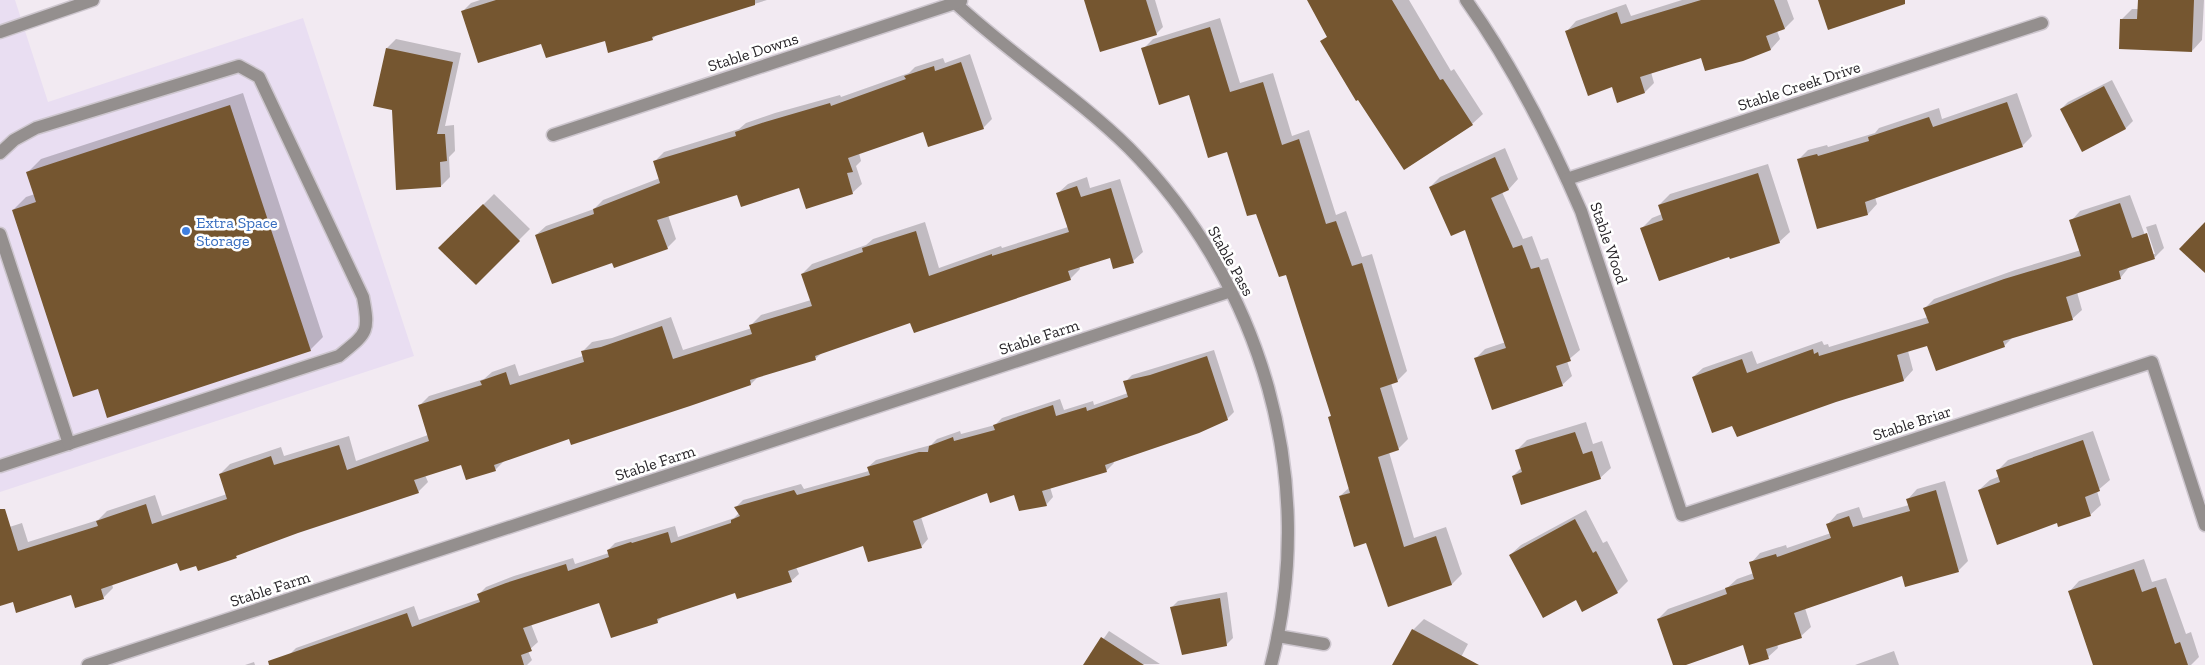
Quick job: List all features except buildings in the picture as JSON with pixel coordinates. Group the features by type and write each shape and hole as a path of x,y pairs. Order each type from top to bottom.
{"street":[{"path":"0,32 93,0"},
{"name":"Stable Wood","path":"1466,0 1520,84 1581,211 1682,515"},
{"name":"Stable Downs","path":"553,135 957,1"},
{"name":"Stable Pass","path":"957,1 1085,109 1128,148 1167,191 1201,238 1231,291 1254,342 1272,398 1284,454 1289,508 1278,636 1271,665"},
{"name":"Stable Creek Drive","path":"1567,179 2042,24"},
{"path":"0,153 14,140 36,128 239,66 259,77 363,296 368,323 361,338 339,356 0,466"},
{"path":"0,234 69,444"},
{"name":"Stable Farm","path":"88,665 1231,291"},
{"name":"Stable Briar","path":"1682,515 2152,362 2205,525"},
{"path":"1278,636 1324,644"}],"shaded area":[{"name":"Extra Space Storage","path":"0,0 15,0 48,102 303,18 414,356 0,492"}],"place":[{"name":"Extra Space Storage","path":"186,231"}]}
